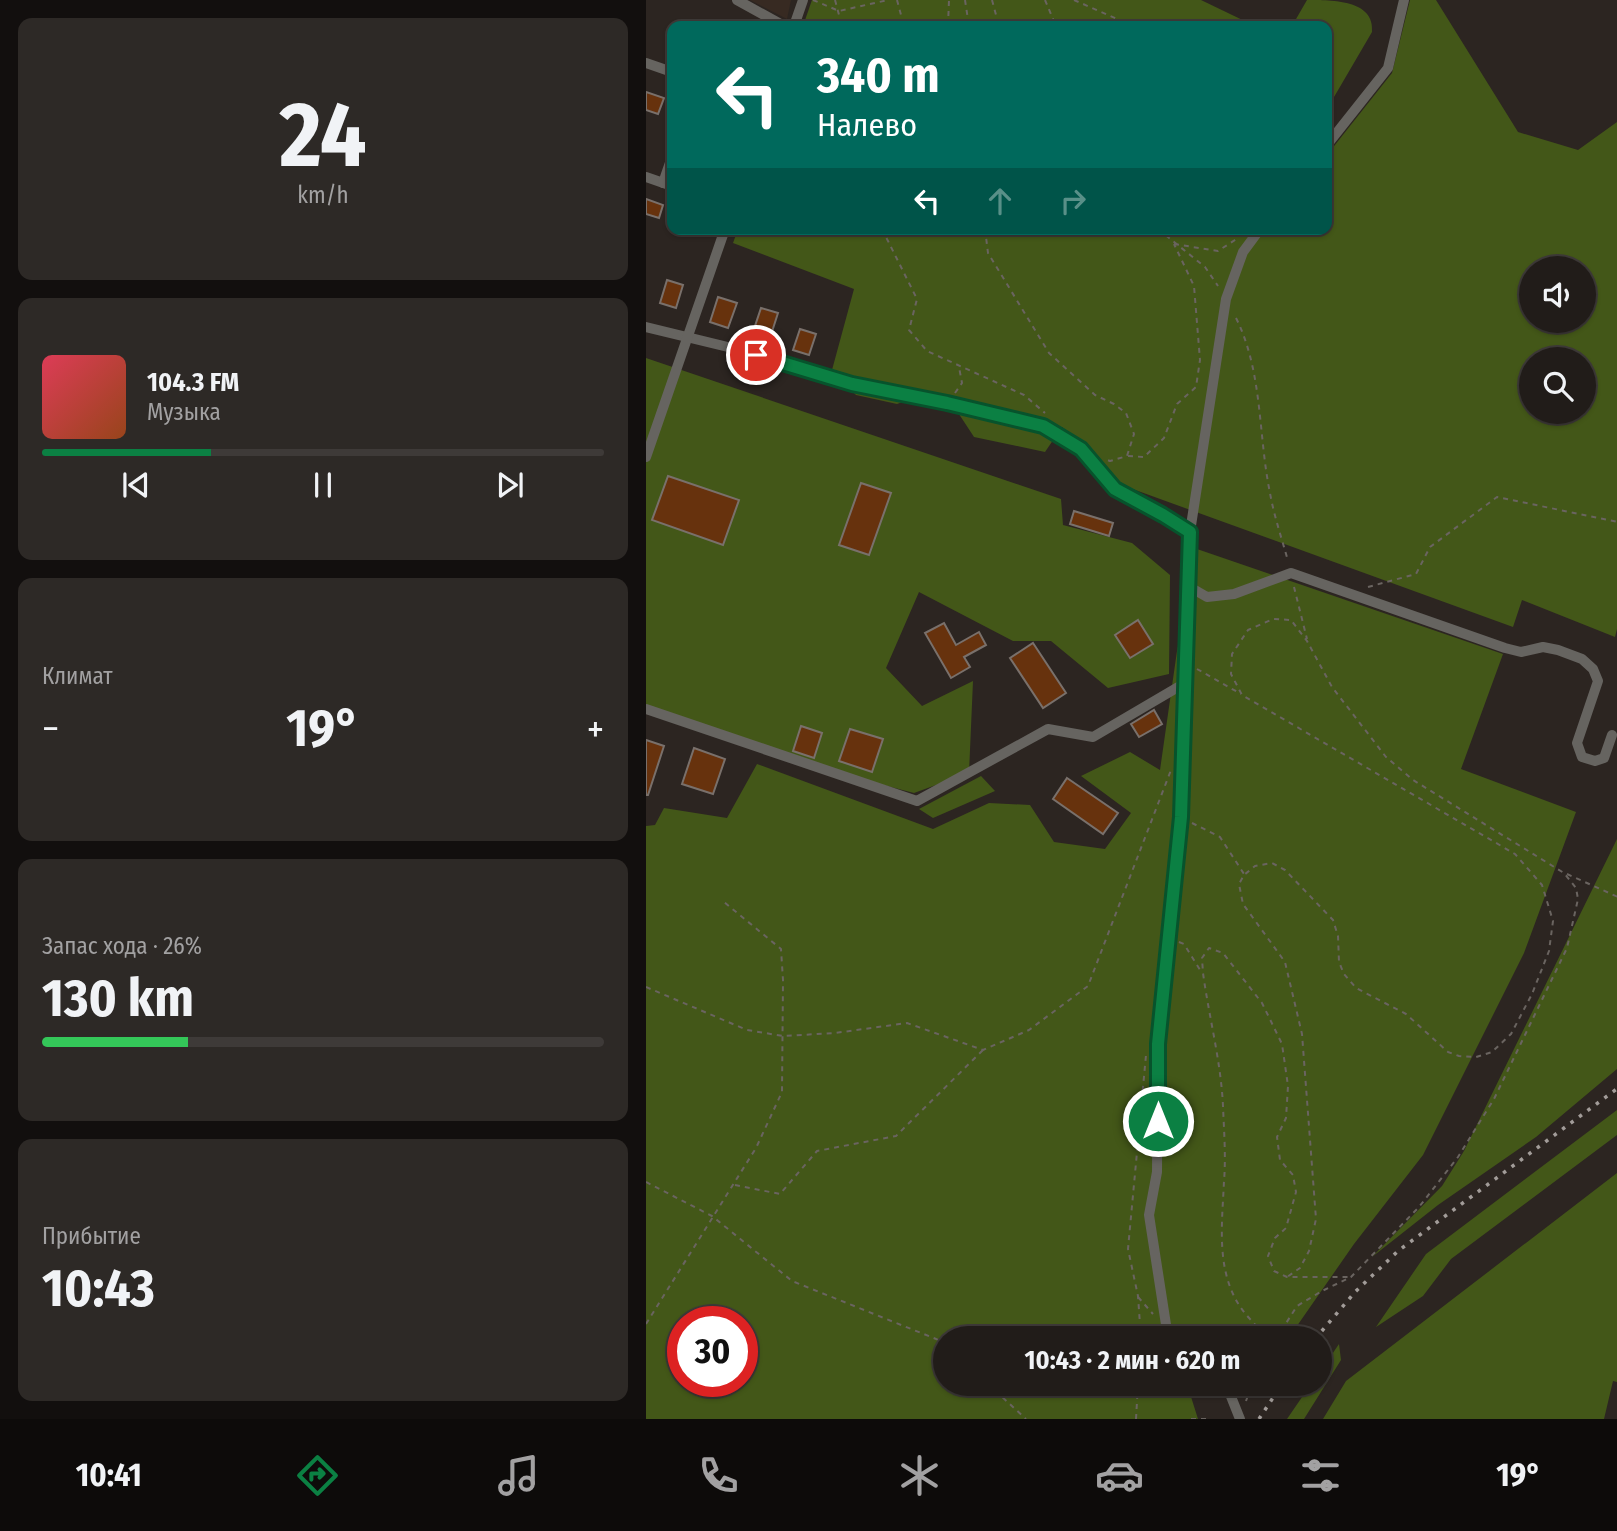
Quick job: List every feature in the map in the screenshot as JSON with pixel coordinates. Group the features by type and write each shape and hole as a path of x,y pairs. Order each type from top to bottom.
{"street":[{"path":"737,0 775,21"},
{"path":"796,21 803,0"},
{"path":"1332,139 1387,68 1404,0"},
{"path":"646,63 667,70"},
{"path":"646,177 667,184"},
{"path":"646,457 723,235"},
{"path":"1166,1326 1149,1215 1157,1172 1158,1044 1181,817 1190,532 1226,299 1243,252 1256,235"},
{"path":"646,327 732,348 852,384 1043,426 1081,449 1115,489 1190,532"},
{"path":"1187,586 1207,597 1234,594 1291,573 1505,648 1521,652 1543,647 1582,659 1593,669 1598,681 1577,743 1582,757 1595,761 1604,758 1612,735"},
{"path":"646,709 917,801 1048,729 1093,737 1185,682"},
{"path":"1231,1396 1240,1419"}],"path":[{"path":"812,0 839,11 888,0"},
{"path":"835,0 841,21"},
{"path":"897,0 903,21"},
{"path":"948,21 949,0"},
{"path":"964,0 968,21"},
{"path":"992,0 998,21"},
{"path":"1045,0 1054,21"},
{"path":"1074,0 1122,21"},
{"path":"885,235 917,299 909,330 927,351 1024,395 1053,420"},
{"path":"985,235 988,253 1049,354 1095,395 1126,413 1134,434 1127,456"},
{"path":"1164,235 1205,267 1244,334 1254,369 1270,493 1307,640"},
{"path":"1173,243 1218,251 1242,236"},
{"path":"1098,456 1110,461 1127,456 1144,457 1164,438 1177,404 1196,387 1200,360 1194,286 1173,243"},
{"path":"947,403 962,383 959,366"},
{"path":"1348,593 1415,574 1430,547 1497,498 1617,522"},
{"path":"1242,695 1231,674 1232,654 1248,630 1273,619 1291,620 1307,640 1332,687 1386,757 1413,780 1564,873 1617,897"},
{"path":"1186,662 1515,854 1542,885 1553,921 1549,951 1511,1034 1491,1052 1476,1057 1459,1056 1448,1052 1406,1014 1356,988 1344,974 1339,962 1338,936 1333,920 1285,870 1272,863 1255,866 1244,875 1239,884 1243,904 1285,962 1302,1034 1316,1219 1309,1251 1300,1268 1288,1277"},
{"path":"734,1185 780,1194 817,1151 896,1136 983,1050 1029,1030 1088,986 1174,761"},
{"path":"1181,817 1220,837 1244,875"},
{"path":"1284,1326 1297,1306 1351,1277 1419,1207 1458,1157 1494,1099 1567,948 1578,899 1576,888 1564,873"},
{"path":"646,1324 756,1148 782,1092 781,949 724,902"},
{"path":"1169,938 1184,944 1203,974"},
{"path":"1256,1326 1233,1295 1221,1255 1223,1104 1203,974 1202,958 1209,948 1223,953 1263,1003 1282,1044 1288,1086 1286,1118 1277,1137 1280,1160 1293,1175 1296,1192 1286,1228 1275,1238 1268,1256 1274,1271 1288,1277 1351,1277"},
{"path":"646,987 747,1030 783,1036 835,1033 907,1023 983,1050"},
{"path":"1140,1326 1138,1296 1128,1249 1146,1049"},
{"path":"646,1182 712,1216 792,1281 933,1338"},
{"path":"1001,1396 1026,1419"},
{"path":"1136,1419 1137,1396"},
{"path":"1191,1419 1209,1419"}],"shaded area":[{"path":"750,0 791,0 787,19"}],"green space":[{"path":"812,0 1201,0 1245,21 805,21"},
{"path":"1307,0 1329,0 1360,8 1367,13 1371,21 1372,32 1332,100 1332,21 1295,21"},
{"path":"1410,0 1436,0 1518,132 1578,150 1617,122 1618,625 1615,637 1522,600 1513,627 1116,483 1093,452 1062,427 1045,452 974,437 955,408 919,396 897,404 856,395 832,370 854,289 733,243 736,235 1332,235 1332,149 1392,73"},
{"path":"646,358 1061,499 1063,525 1132,543 1170,575 1169,674 1108,688 1051,641 1013,641 919,592 886,668 922,706 973,681 969,773 914,793 837,773 646,706"},
{"path":"1197,549 1503,654 1461,769 1576,812 1524,953 1423,1155 1354,1244 1297,1326 933,1326 933,1396 1191,1396 1198,1419 646,1419 646,826 655,825 664,808 727,818 757,764 933,829 989,803 1030,805 1054,842 1105,849 1131,813 1081,776 1130,752 1160,770 1177,651"},
{"path":"981,776 995,791 933,818 919,809"},
{"path":"1617,839 1617,1069 1536,1137 1438,1205 1372,1257 1442,1186 1464,1151"},
{"path":"1617,1110 1617,1135 1451,1259 1423,1296 1376,1327 1426,1254"},
{"path":"1617,1173 1617,1382 1613,1381 1604,1419 1323,1419 1346,1381"},
{"path":"1339,1344 1341,1360 1332,1374 1332,1354"},
{"path":"1303,1396 1318,1396 1304,1419 1287,1419"}],"building":[{"path":"646,92 664,98 658,114 646,110"},
{"path":"646,199 663,205 659,218 646,214"},
{"path":"667,280 683,285 676,308 660,303"},
{"path":"718,297 737,303 728,328 710,322"},
{"path":"761,308 778,313 769,341 752,335"},
{"path":"800,329 816,334 809,355 793,350"},
{"path":"668,476 739,500 723,545 652,520"},
{"path":"861,483 891,493 869,555 839,545"},
{"path":"1074,511 1113,523 1109,536 1070,524"},
{"path":"1138,620 1153,644 1130,658 1115,635"},
{"path":"944,623 956,645 979,632 986,645 964,657 970,667 951,678 925,633"},
{"path":"1033,643 1066,693 1043,708 1010,658"},
{"path":"1154,710 1162,724 1139,737 1131,724"},
{"path":"801,726 822,733 814,758 793,751"},
{"path":"850,729 883,739 872,772 839,761"},
{"path":"646,740 664,746 648,795 646,795"},
{"path":"694,748 725,759 713,794 682,784"},
{"path":"1067,778 1118,813 1103,834 1053,799"}],"railway":[{"path":"1326,1326 1355,1292 1398,1251 1618,1088"},
{"path":"1259,1419 1274,1396"}],"route":[{"path":"756,355 852,384 1043,426 1081,449 1115,489 1190,532 1181,817 1158,1044 1158,1121"}]}
